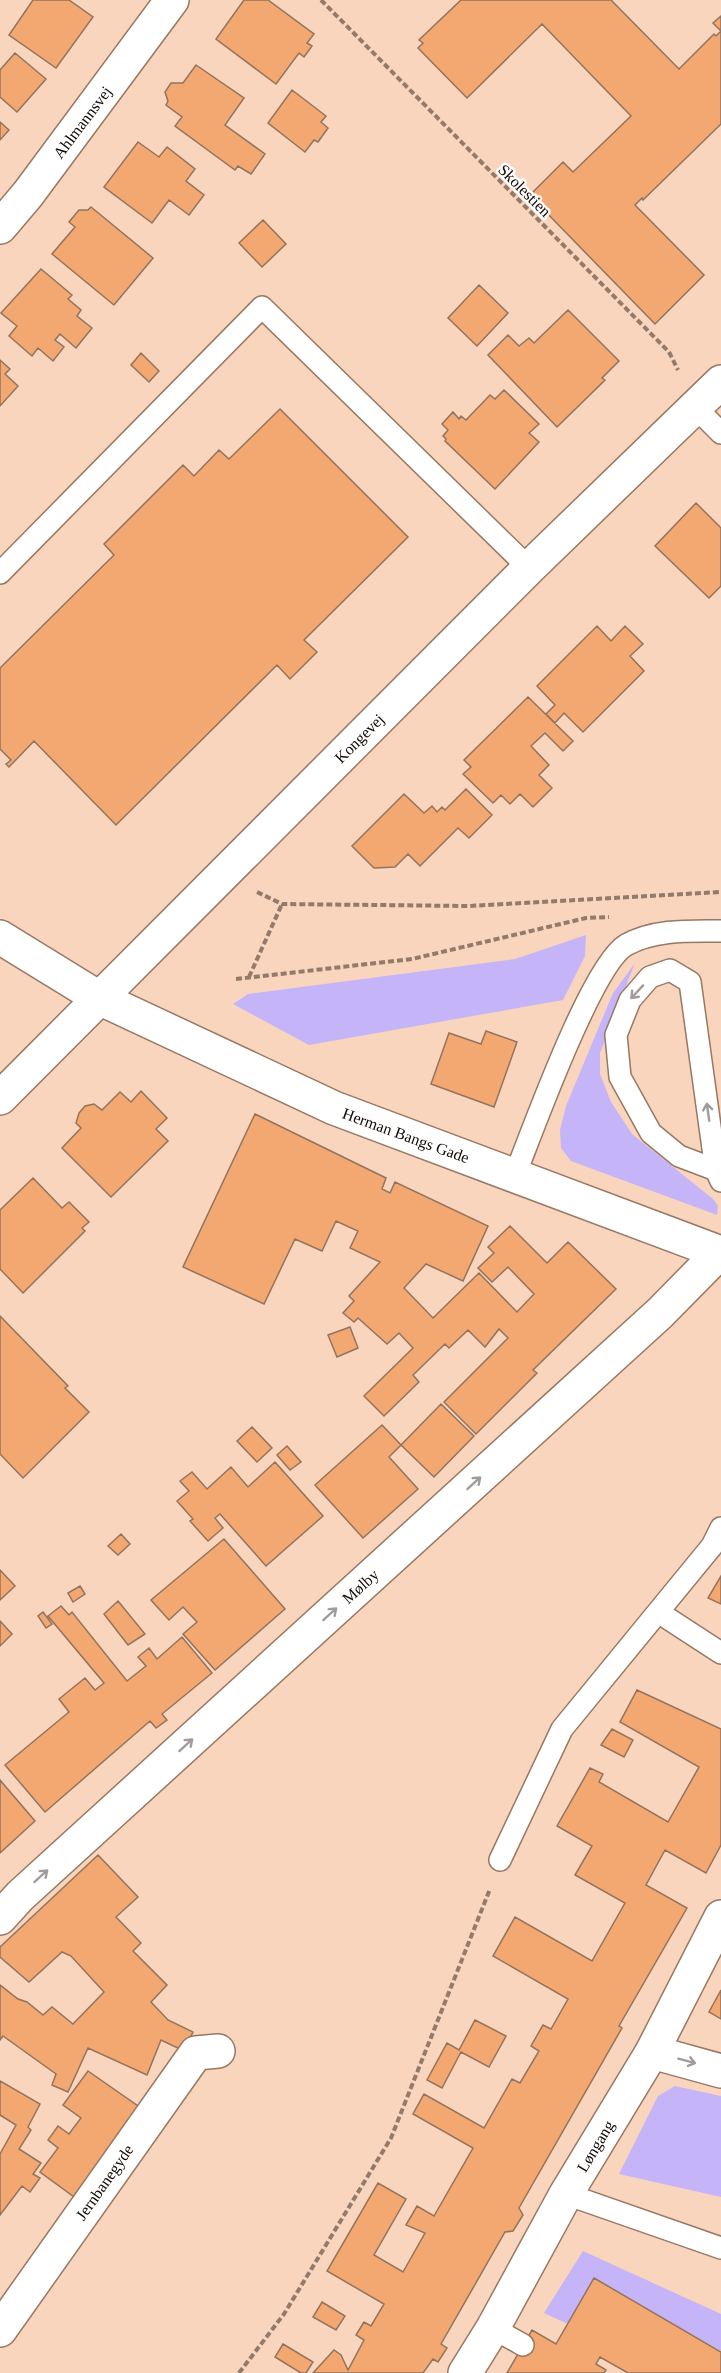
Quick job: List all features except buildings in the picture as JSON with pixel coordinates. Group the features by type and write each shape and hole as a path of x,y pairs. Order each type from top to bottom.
{"street":[{"name":"Ahlmannsvej","path":"0,227 28,194 159,5"},
{"name":"Kongevej","path":"0,1098 529,568 721,382"},
{"name":"Herman Bangs Gade","path":"0,937 99,998 334,1108 720,1251"},
{"name":"Mølby","path":"0,1918 20,1896 660,1313 720,1251"},
{"name":"Løngang","path":"465,2373 493,2328 566,2194 652,2052 721,1917"},
{"name":"Jernbanegyde","path":"0,2330 196,2053 218,2051"},
{"path":"652,2052 721,2071"}],"lane":[{"path":"0,573 262,307 529,568"},
{"path":"696,408 721,433"},
{"path":"515,1175 585,1005 608,965 625,945 654,934 721,931"},
{"path":"670,970 690,982 718,1175 679,1156 651,1133 620,1077 616,1035 630,999 650,978 670,970"},
{"path":"500,1860 562,1729 712,1546 721,1528"},
{"path":"658,1612 721,1653"},
{"path":"566,2194 721,2248"},
{"path":"493,2328 523,2345"}],"path":[{"name":"Skolestien","path":"321,0 669,352 696,408"},
{"path":"222,876 282,903 469,906 721,892"},
{"path":"249,977 282,903"},
{"path":"236,979 412,959 586,918 619,916"},
{"path":"239,2373 284,2314 391,2138 500,1860"}],"shaded area":[{"path":"586,935 585,956 563,1000 309,1045 233,1004 248,994 515,959"},
{"path":"635,963 600,1053 600,1074 611,1102 632,1134 713,1199 718,1206 717,1215 571,1161 561,1148 560,1130 566,1106 613,993"},
{"path":"675,2086 721,2096 721,2197 619,2174 658,2096"},
{"path":"583,2251 721,2314 721,2351 596,2280 570,2325 544,2313"}]}
